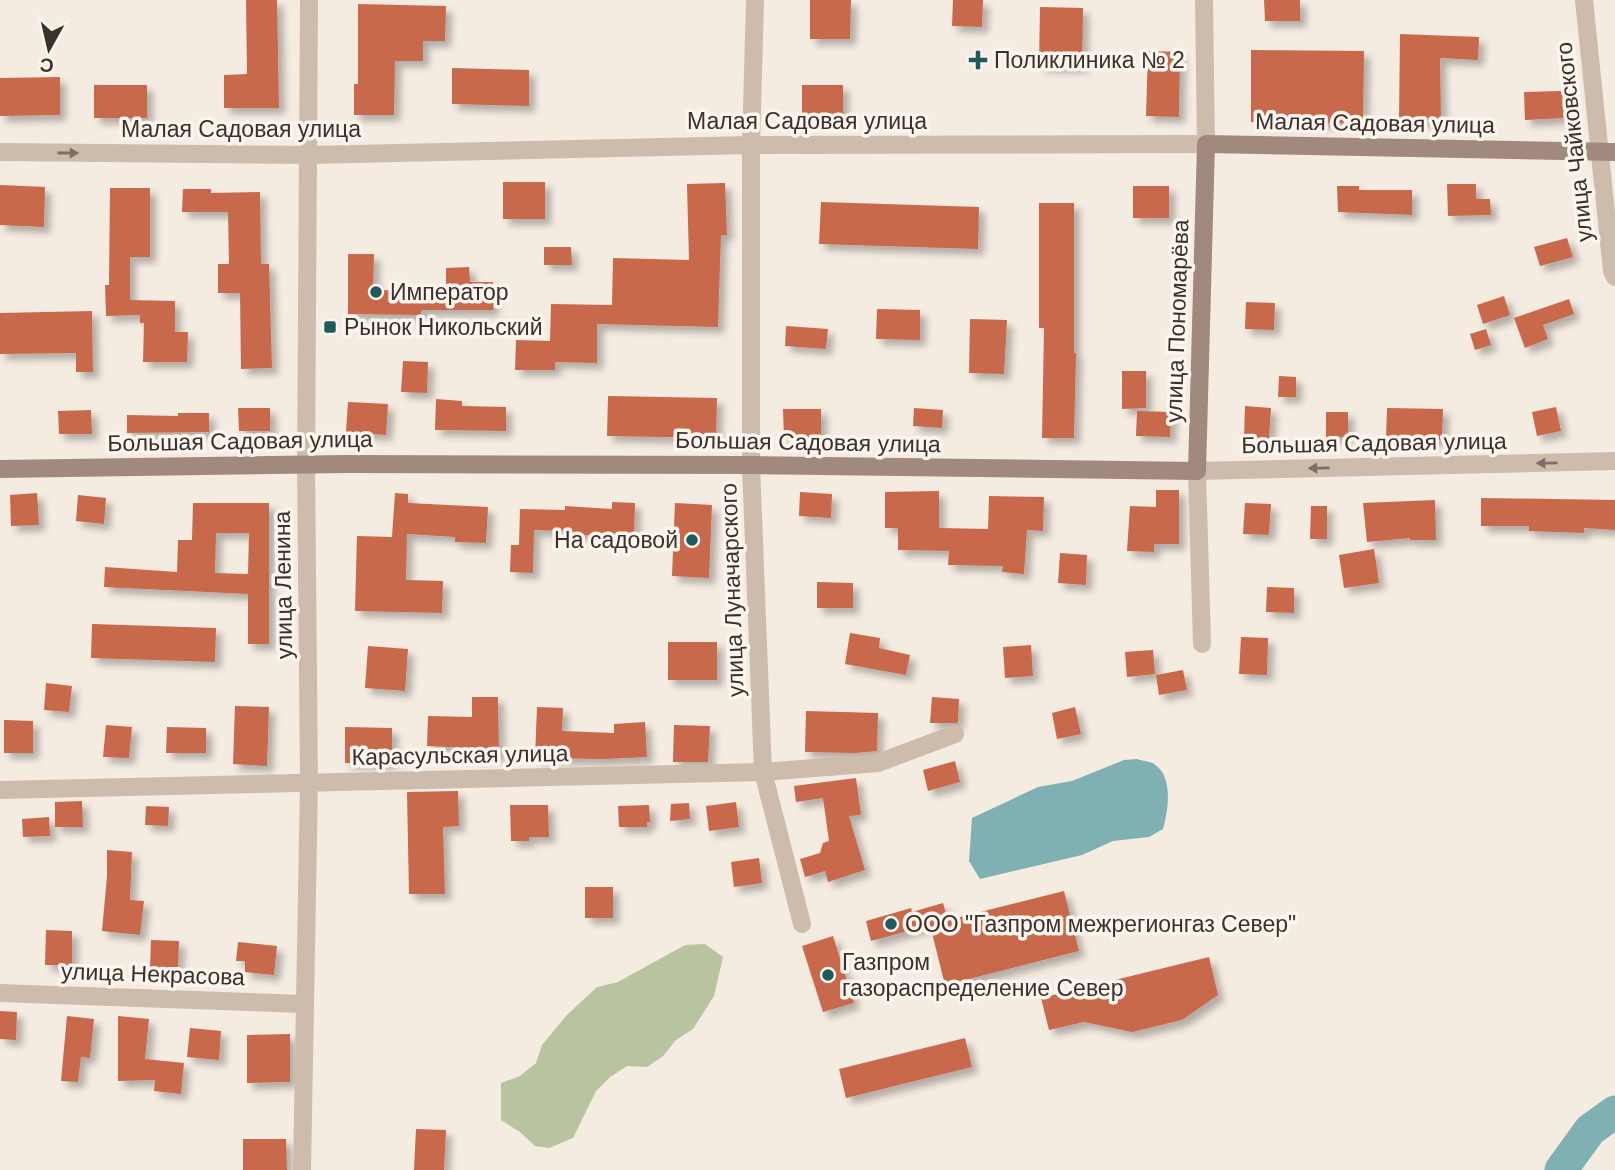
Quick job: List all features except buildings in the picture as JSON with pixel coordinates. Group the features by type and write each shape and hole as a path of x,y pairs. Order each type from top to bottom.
{"main road":[{"name":"Малая Садовая улица","path":"1206,145 1607,152"},
{"name":"улица Пономарёва","path":"1197,471 1206,145"},
{"name":"Большая Садовая улица","path":"0,469 306,464 751,465 1197,471"}],"street":[{"name":"улица Ленина","path":"302,1170 309,782 306,464 309,0"},
{"name":"улица Луначарского","path":"755,0 751,145 751,465 764,772"},
{"name":"улица Пономарёва","path":"1204,0 1206,145"},
{"name":"улица Чайковского","path":"1584,0 1607,152 1612,271 1615,277"},
{"name":"Малая Садовая улица","path":"0,152 309,155 751,145 1206,145"},
{"name":"Большая Садовая улица","path":"1197,471 1615,461"},
{"name":"улица Пономарёва","path":"1197,471 1202,644"},
{"path":"802,924 764,772 878,763 955,734"},
{"name":"Карасульская улица","path":"0,790 764,772"},
{"name":"улица Некрасова","path":"0,993 304,1004"}],"green space":[{"path":"705,944 723,957 714,996 693,1029 676,1040 663,1056 647,1067 627,1066 610,1077 596,1091 573,1138 549,1148 535,1146 501,1120 501,1083 520,1076 536,1063 542,1045 567,1015 597,987 618,982 685,945"}],"water":[{"path":"1137,759 1154,764 1165,777 1168,804 1163,829 1149,837 1113,841 1082,855 980,879 969,861 972,818 1038,787 1072,781 1124,760"}],"waterway":[{"path":"1561,1170 1590,1130 1615,1112"}],"place":[{"name":"Поликлиника № 2","path":"978,60"},
{"name":"Император","path":"376,292"},
{"name":"Рынок Никольский","path":"330,327"},
{"name":"На садовой","path":"692,540"},
{"name":"ООО \"Газпром межрегионгаз Север\"","path":"891,924"},
{"name":"Газпром газораспределение Север","path":"828,975"}]}
